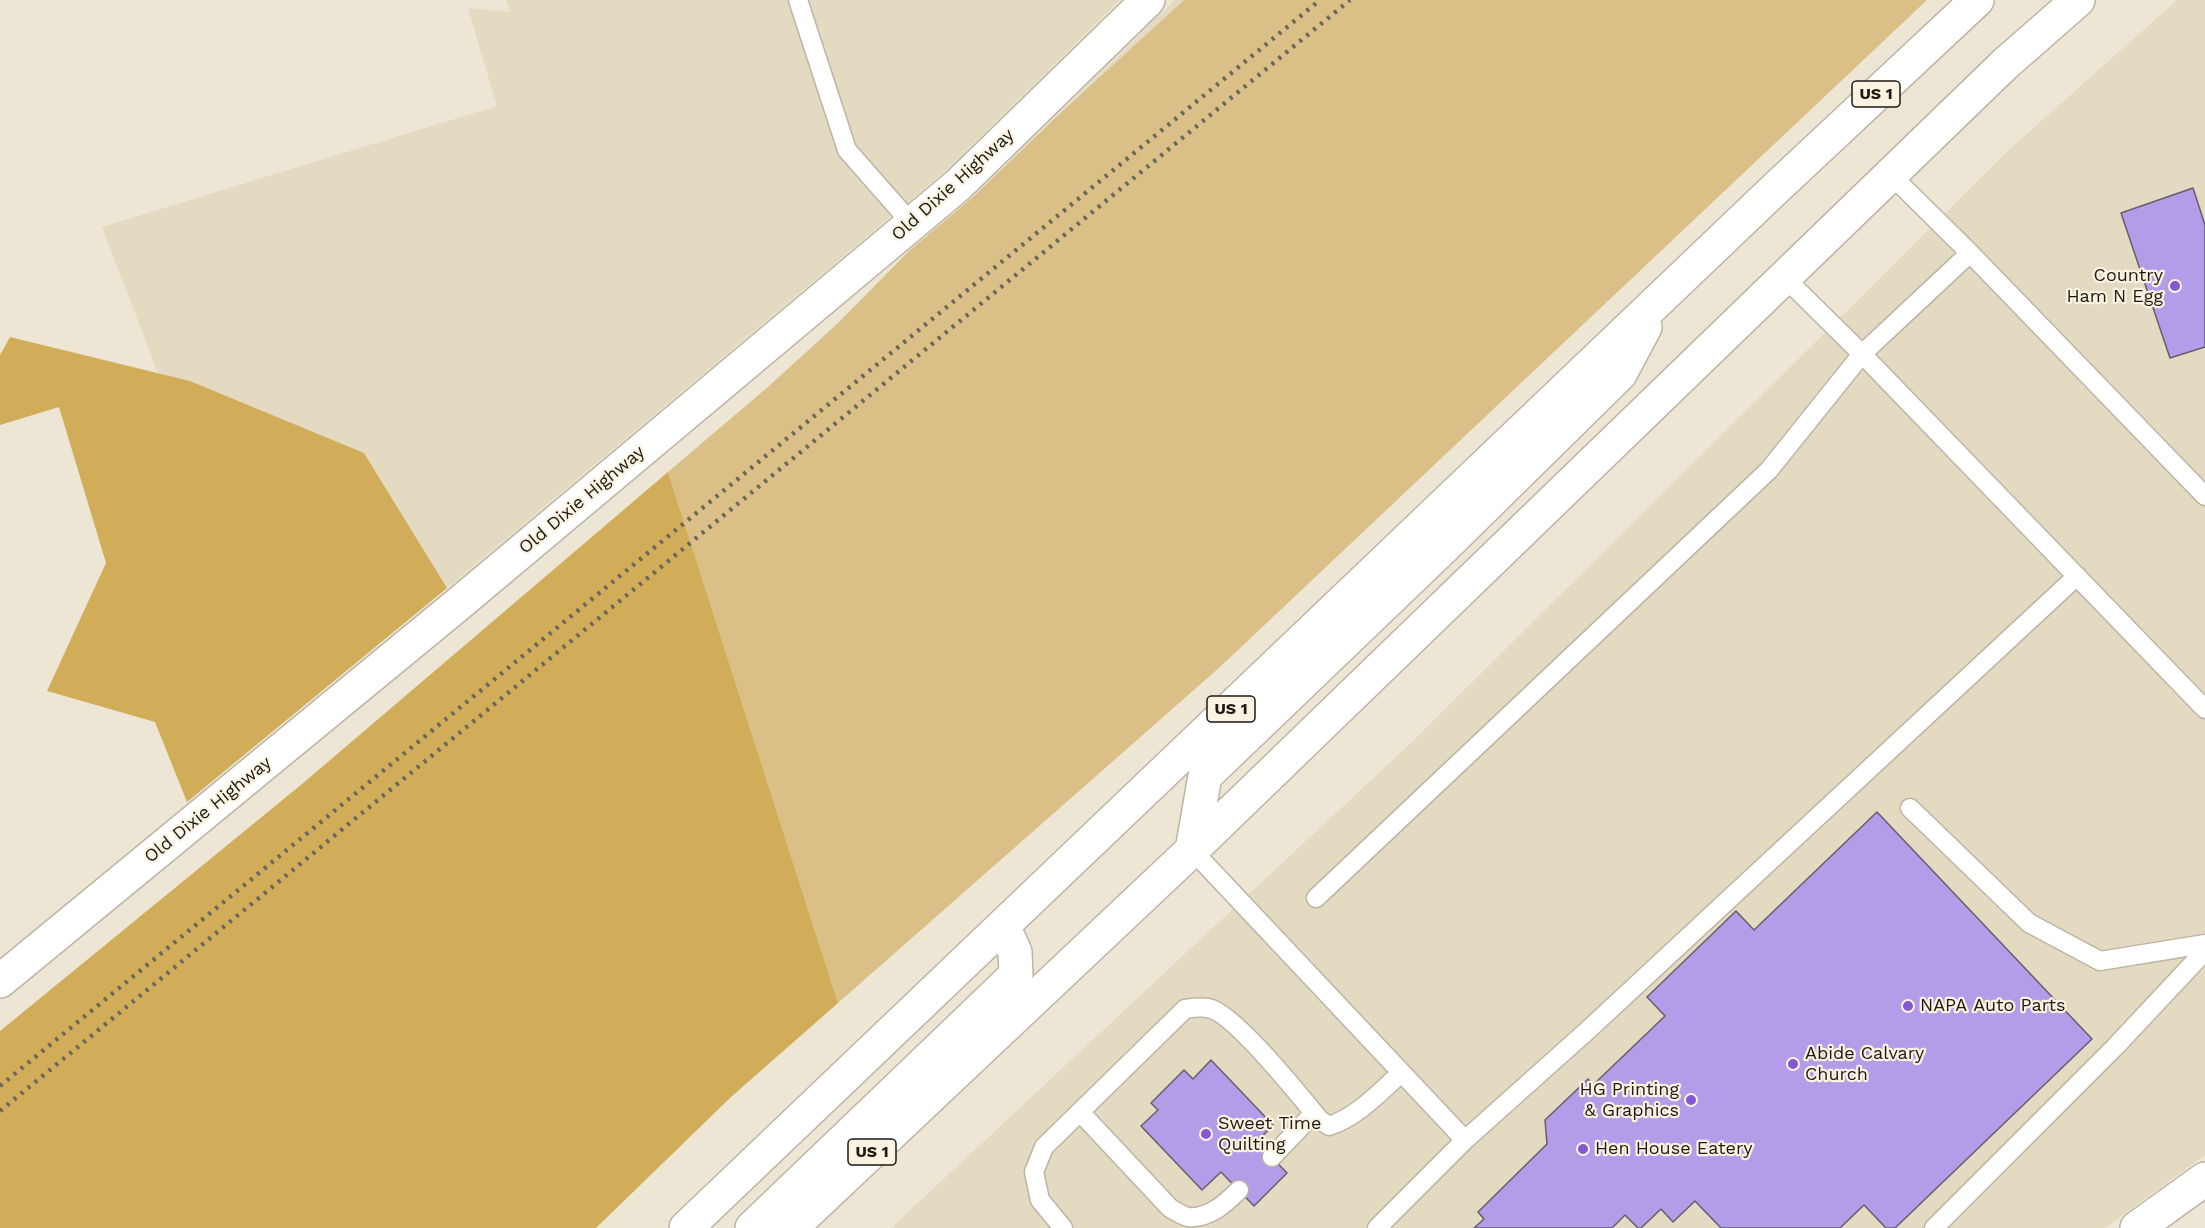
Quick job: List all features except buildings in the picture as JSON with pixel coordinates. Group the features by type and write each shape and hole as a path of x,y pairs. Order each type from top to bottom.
{"main road":[{"name":"Old Dixie Highway","path":"0,981 456,606 958,185 1148,0"},
{"name":"US 1","path":"687,1228 1783,181 1977,0"},
{"name":"US 1","path":"791,1228 1192,850 2005,64 2078,0"},
{"path":"1192,850 1205,776 1620,374 1658,301"},
{"path":"752,1228 1016,975 1015,952 1003,926"},
{"path":"2138,1228 2205,1179"}],"lane":[{"path":"798,0 847,150 912,224"},
{"path":"1891,175 1970,253 2205,496"},
{"path":"1316,898 1769,470 1862,354 1970,253"},
{"path":"1785,278 1862,354 2205,709"},
{"path":"1377,1228 1465,1140 2077,576"},
{"path":"1910,808 2030,922 2100,961 2205,944"},
{"path":"1192,850 1465,1140"},
{"path":"1934,1228 2115,1047 2205,951"},
{"path":"1063,1228 1040,1200 1034,1172 1044,1147 1185,1009 1209,1008 1228,1020 1251,1042 1314,1113 1329,1126 1339,1123 1361,1108 1401,1073"},
{"path":"1080,1112 1170,1208 1187,1217 1206,1214 1223,1206 1239,1190"},
{"path":"1272,1157 1314,1113"}],"shaded area":[{"path":"506,0 1120,0 944,172 447,588 364,453 190,381 158,373 102,227 497,106 468,8 510,12"},
{"path":"1175,0 1184,0 1055,118"},
{"path":"1184,0 1927,0 1220,667 838,1003 668,472 769,386 837,324 910,250 973,197"},
{"path":"2177,0 2205,0 2205,1155 2105,1228 891,1228 1412,742 2010,149"},
{"path":"10,337 190,381 364,453 447,588 187,802 155,722 47,691 106,563 59,407 0,425 0,355"},
{"path":"668,472 838,1003 731,1097 596,1228 0,1228 0,1031 302,784"}],"railway":[{"path":"0,1086 1320,0"},
{"path":"0,1111 1350,0"}],"place":[{"name":"Country Ham N Egg","path":"2175,286"},
{"name":"NAPA Auto Parts","path":"1908,1006"},
{"name":"Abide Calvary Church","path":"1793,1064"},
{"name":"HG Printing & Graphics","path":"1691,1100"},
{"name":"Sweet Time Quilting","path":"1206,1134"},
{"name":"Hen House Eatery","path":"1583,1149"}]}
